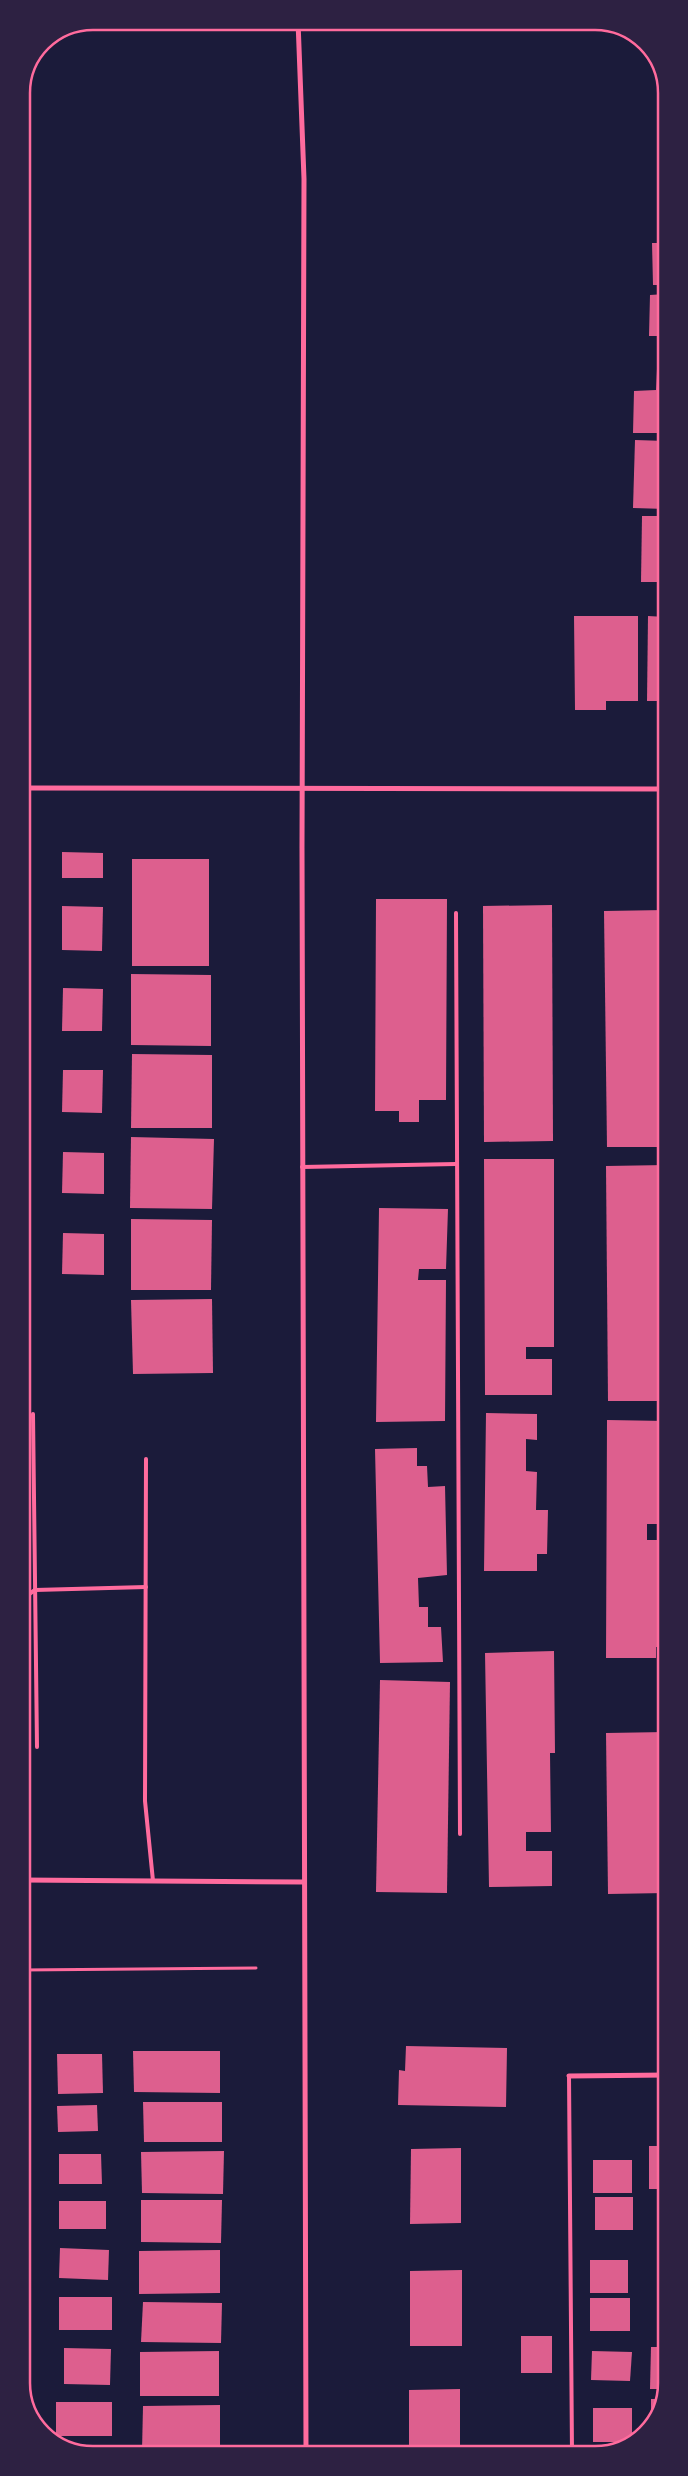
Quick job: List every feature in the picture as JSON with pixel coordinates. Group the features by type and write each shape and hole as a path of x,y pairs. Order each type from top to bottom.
{"street":[{"path":"298,30 304,179 302,1167 306,2446"},
{"path":"30,788 302,790 658,788"},
{"path":"30,1880 304,1882"},
{"path":"569,2076 658,2075"}],"lane":[{"path":"456,913 460,1834"},
{"path":"302,1167 456,1164"},
{"path":"33,1414 37,1747"},
{"path":"146,1459 145,1801 153,1881"},
{"path":"30,1593 35,1590 146,1587"},
{"path":"569,2076 572,2446"}],"path":[{"path":"30,1970 256,1968"}],"building":[{"path":"652,243 658,243 658,285 653,285"},
{"path":"658,294 658,360 657,336 649,336 650,295"},
{"path":"658,369 658,433 633,433 634,391 656,390"},
{"path":"635,440 658,441 658,509 633,508"},
{"path":"642,516 658,516 658,582 641,582"},
{"path":"574,616 638,616 638,701 606,701 606,710 575,710"},
{"path":"648,616 658,617 658,701 647,701"},
{"path":"62,852 103,853 103,878 62,878"},
{"path":"132,859 209,859 209,966 132,966"},
{"path":"376,899 447,899 446,1100 419,1100 419,1122 399,1122 399,1111 375,1111"},
{"path":"552,905 553,1141 484,1142 483,906"},
{"path":"62,906 103,907 102,951 62,950"},
{"path":"658,910 658,1147 607,1147 604,911"},
{"path":"131,974 211,975 211,1046 131,1045"},
{"path":"63,988 103,989 102,1031 62,1031"},
{"path":"132,1054 212,1055 212,1128 131,1128"},
{"path":"63,1070 103,1070 102,1113 62,1112"},
{"path":"131,1137 214,1139 212,1209 130,1208"},
{"path":"63,1152 104,1153 104,1194 62,1193"},
{"path":"484,1159 554,1159 554,1347 526,1347 526,1359 552,1359 552,1395 485,1395"},
{"path":"658,1165 658,1401 608,1401 606,1166"},
{"path":"379,1208 448,1209 446,1269 419,1269 418,1280 446,1280 445,1421 376,1422"},
{"path":"131,1219 212,1220 211,1290 131,1290"},
{"path":"63,1233 104,1234 104,1275 62,1274"},
{"path":"212,1299 213,1373 133,1374 131,1300"},
{"path":"486,1413 537,1414 537,1440 526,1439 526,1471 537,1472 536,1510 548,1510 547,1554 537,1554 537,1571 484,1571"},
{"path":"607,1420 658,1421 658,1524 647,1524 647,1540 658,1540 658,1647 656,1647 656,1658 606,1658"},
{"path":"417,1448 417,1466 427,1466 428,1487 445,1486 447,1575 418,1578 419,1607 428,1607 428,1627 441,1627 443,1662 380,1663 375,1449"},
{"path":"554,1651 555,1753 550,1753 551,1832 526,1832 526,1851 552,1851 552,1886 489,1887 485,1653"},
{"path":"380,1680 450,1682 447,1893 376,1892"},
{"path":"658,1732 658,1893 608,1894 606,1733"},
{"path":"406,2046 507,2048 506,2107 398,2105 399,2070 405,2071"},
{"path":"133,2051 220,2051 220,2093 134,2092"},
{"path":"57,2054 102,2054 103,2093 58,2094"},
{"path":"143,2102 222,2102 222,2142 144,2142"},
{"path":"97,2105 98,2131 58,2132 57,2106"},
{"path":"649,2146 658,2146 658,2189 649,2189"},
{"path":"461,2148 461,2223 410,2224 411,2149"},
{"path":"224,2151 223,2194 142,2193 141,2152"},
{"path":"59,2154 101,2154 102,2184 59,2184"},
{"path":"593,2160 632,2160 632,2193 593,2193"},
{"path":"595,2197 633,2197 633,2230 595,2230"},
{"path":"141,2200 222,2200 221,2243 141,2242"},
{"path":"59,2201 106,2201 106,2229 59,2229"},
{"path":"60,2248 109,2250 108,2280 59,2278"},
{"path":"220,2250 220,2293 139,2294 139,2251"},
{"path":"590,2260 628,2260 628,2293 590,2293"},
{"path":"462,2270 462,2346 410,2346 410,2271"},
{"path":"59,2297 112,2297 112,2330 59,2330"},
{"path":"590,2298 630,2298 630,2331 590,2331"},
{"path":"143,2302 222,2303 221,2343 141,2342"},
{"path":"521,2336 552,2336 552,2373 521,2373"},
{"path":"651,2347 658,2347 657,2389 650,2389"},
{"path":"64,2348 111,2349 110,2385 64,2384"},
{"path":"219,2351 219,2396 140,2396 140,2352"},
{"path":"592,2351 632,2352 630,2381 591,2380"},
{"path":"460,2389 460,2446 409,2446 409,2390"},
{"path":"651,2399 656,2399 655,2403 651,2412"},
{"path":"56,2402 112,2402 112,2436 58,2436 56,2434"},
{"path":"220,2405 220,2446 142,2446 143,2406"},
{"path":"593,2408 632,2408 632,2434 616,2442 593,2442"}]}
